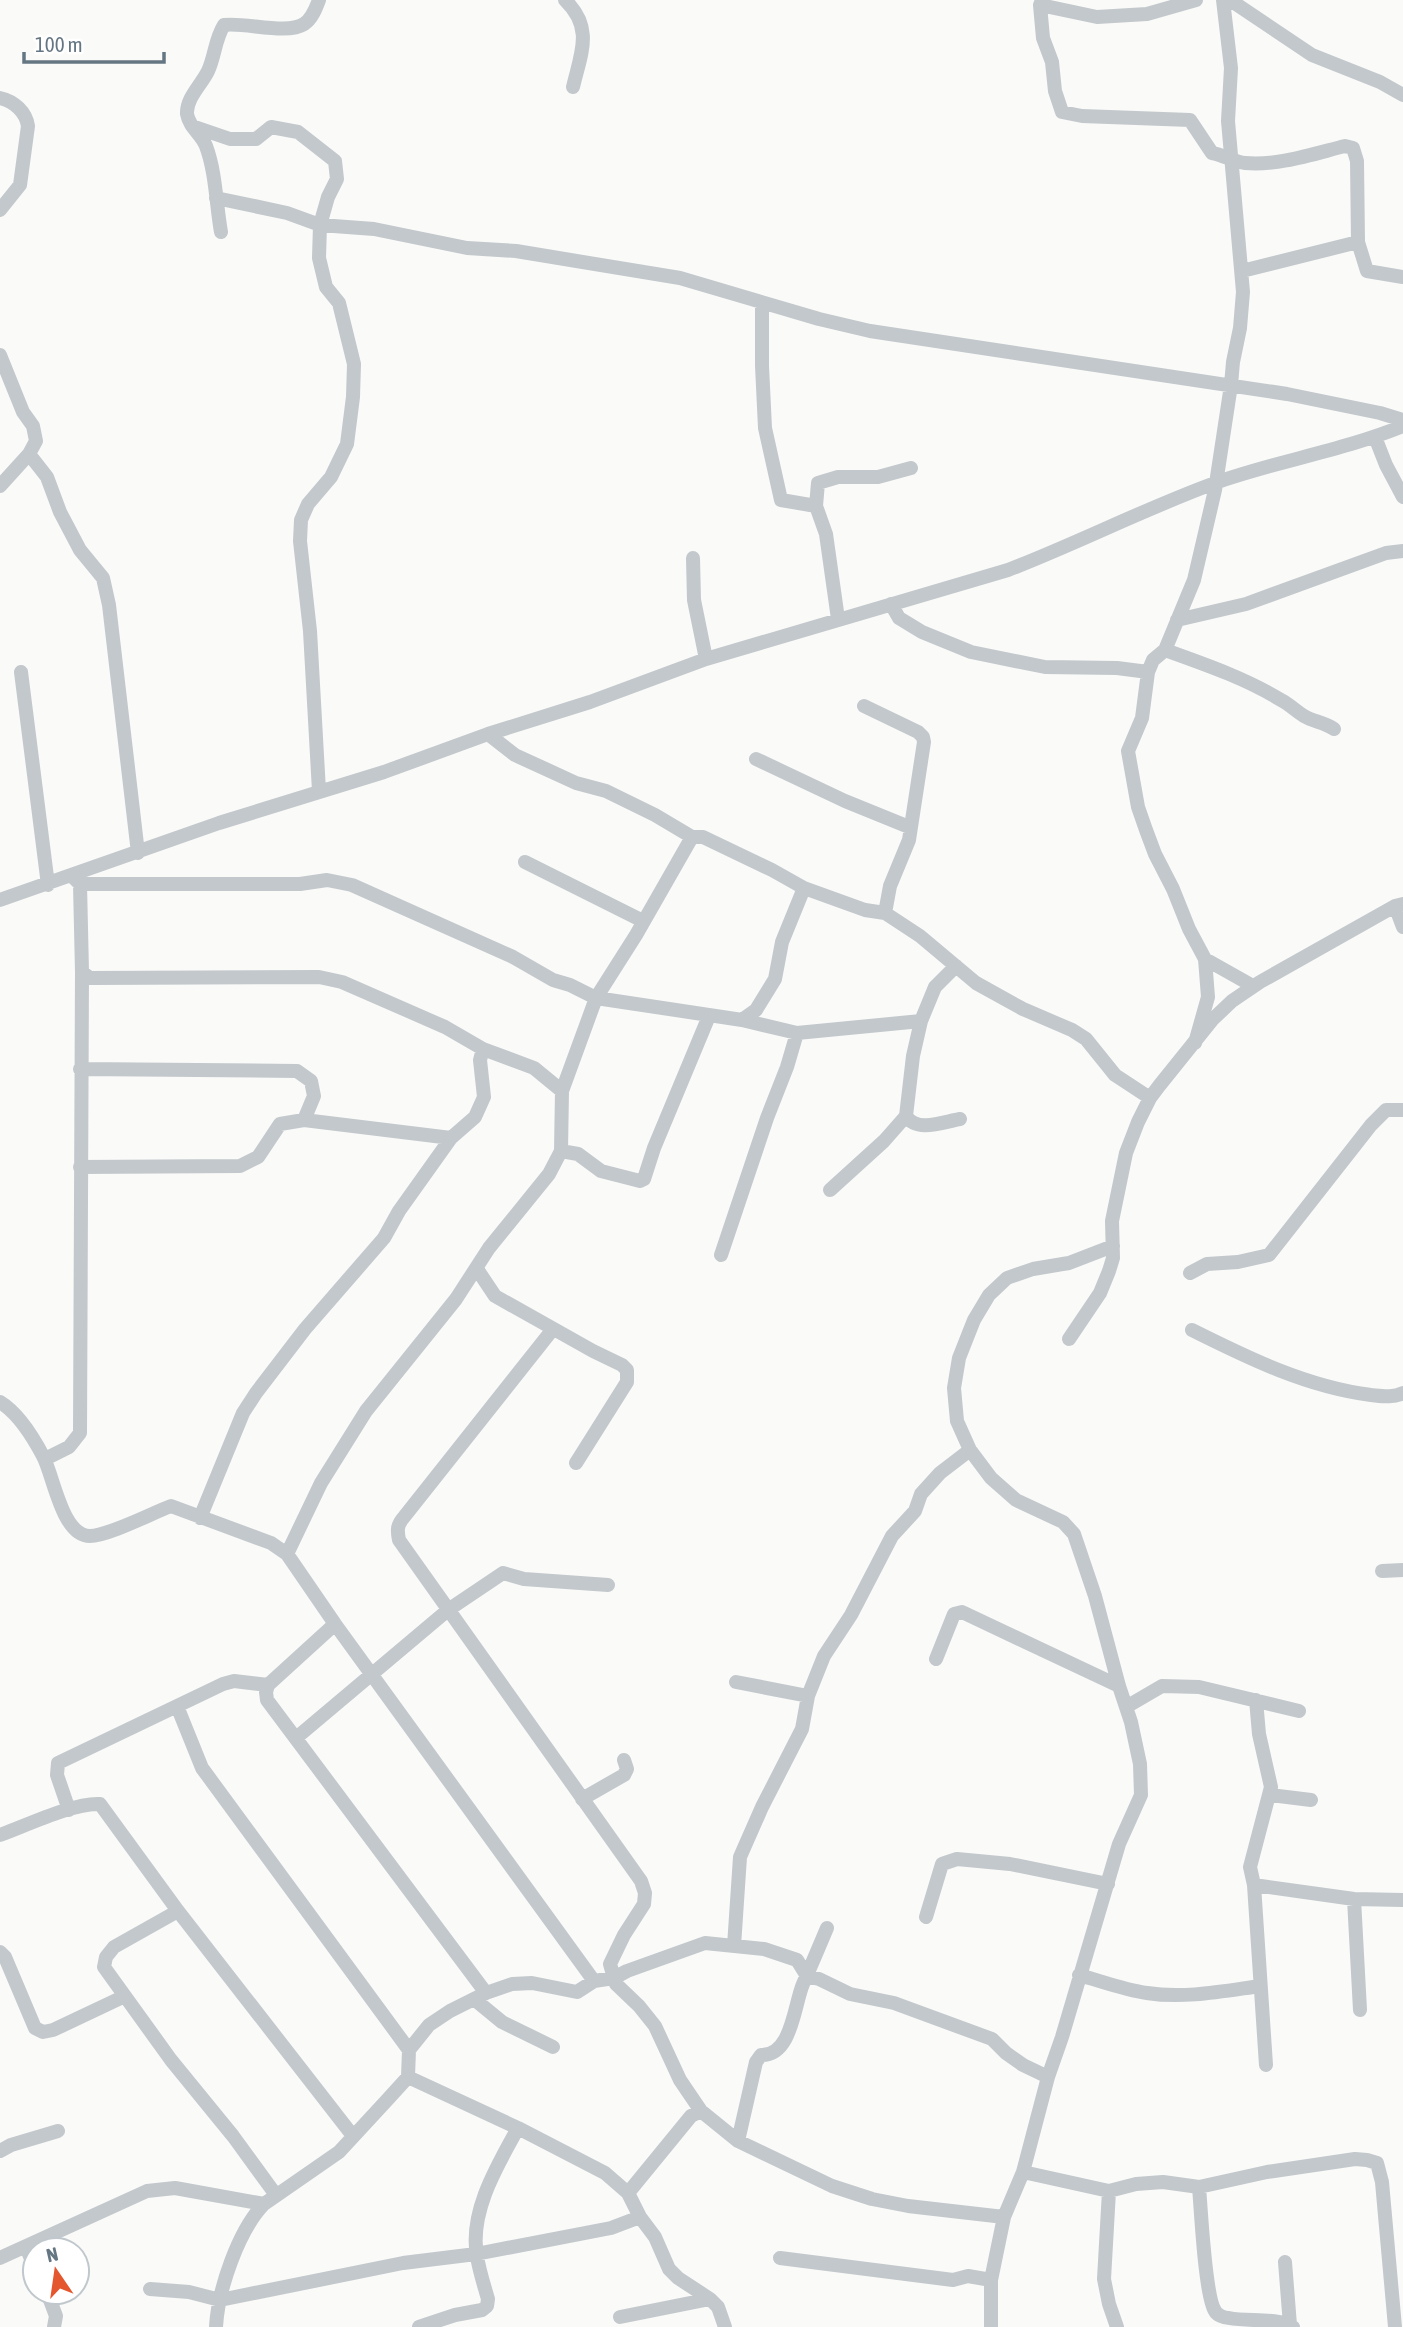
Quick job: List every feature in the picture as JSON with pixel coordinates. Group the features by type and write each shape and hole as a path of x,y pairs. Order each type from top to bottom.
{"street":[{"path":"221,232 212,164 205,143 191,126 187,113 190,100 209,70 219,33 224,25 236,23 293,28 312,17 319,0"},
{"path":"565,0 582,22 584,38 573,87"},
{"path":"1196,0 1147,14 1097,17 1041,2 1043,38 1052,62 1055,91 1062,112 1082,116 1190,120 1212,153 1232,157 1242,163 1280,161 1345,146 1353,148 1357,161 1358,242 1367,271 1403,277"},
{"path":"1195,1043 1208,997 1205,959 1155,854 1138,807 1128,760 1131,740 1142,718 1148,673 1153,660 1165,650 1194,580 1216,482 1240,328 1243,292 1228,121 1231,68 1223,0"},
{"path":"1230,0 1312,55 1380,82 1403,95"},
{"path":"0,98 8,99 19,108 28,126 20,185 0,210"},
{"path":"191,126 230,139 256,139 271,127 298,132 335,161 337,179 328,197 320,225 319,258 326,288 339,303 354,363 353,397 347,444 331,477 308,504 301,520 300,541 310,631 319,791"},
{"path":"216,198 286,213 320,225 374,229 467,248 516,251 680,278 870,331 1231,385 1314,399 1403,420"},
{"path":"1241,271 1358,242"},
{"path":"762,303 765,428 780,500 816,506"},
{"path":"0,355 23,412 33,426 36,441 29,454 0,486"},
{"path":"76,880 138,853 219,823 384,772 488,734 590,702 706,659 1009,570 1216,482 1375,437 1403,426"},
{"path":"1375,437 1386,466 1403,497"},
{"path":"29,454 47,477 60,512 80,550 103,578 109,605 138,853"},
{"path":"838,619 826,534 816,506 818,483 838,477 878,477 911,468"},
{"path":"1177,620 1246,604 1386,553 1403,551"},
{"path":"693,558 694,600 706,659"},
{"path":"891,604 899,618 922,632 971,652 1045,667 1117,668 1148,673"},
{"path":"1165,650 1207,664 1251,684 1304,715 1324,721 1334,729"},
{"path":"21,673 48,884"},
{"path":"864,706 918,732 923,737 924,746 909,840 890,886 885,914"},
{"path":"488,734 515,755 576,783 606,791 656,815 692,837 702,837 804,888 865,910 885,914 920,936 968,977 1002,998 1086,1039 1115,1075 1150,1098"},
{"path":"755,759 909,827"},
{"path":"287,1554 321,1483 366,1411 456,1299 489,1248 548,1174 561,1151 562,1091 596,999 692,837"},
{"path":"525,862 643,921"},
{"path":"45,1459 69,1447 80,1433 82,972 76,880"},
{"path":"0,900 48,884 76,880 300,884 327,880 352,885 513,957 552,980 570,985 596,999 742,1020 797,1033 921,1021"},
{"path":"742,1020 756,1010 775,979 782,942 804,888"},
{"path":"1069,1339 1100,1293 1113,1258 1112,1221 1126,1153 1150,1098 1212,1020 1253,986 1399,905 1403,927"},
{"path":"1205,959 1253,986"},
{"path":"830,1190 884,1141 906,1116 913,1056 921,1021 935,987 956,966"},
{"path":"82,972 90,978 318,977 342,982 445,1027 484,1049 534,1068 562,1091"},
{"path":"561,1151 578,1154 601,1171 640,1181 644,1179 654,1148 709,1016"},
{"path":"721,1255 767,1118 788,1067 797,1033"},
{"path":"200,1518 243,1413 256,1393 306,1329 384,1238 399,1210 452,1138 475,1117 484,1097 480,1060 484,1049"},
{"path":"80,1069 297,1071 311,1081 314,1096 304,1121"},
{"path":"1190,1273 1207,1264 1238,1262 1269,1255 1371,1125 1386,1110 1403,1110"},
{"path":"906,1116 911,1122 921,1126 960,1119"},
{"path":"80,1167 240,1166 258,1157 281,1124 288,1121 452,1138"},
{"path":"991,2327 991,2280 1004,2217 1023,2172 1048,2077 1119,1844 1141,1795 1140,1764 1095,1597 1074,1534 1063,1522 1016,1500 991,1478 970,1450 957,1421 954,1388 959,1358 974,1320 989,1295 1007,1278 1033,1269 1069,1263 1113,1246"},
{"path":"477,1269 495,1296 622,1365 628,1375 627,1382 576,1463"},
{"path":"553,1329 398,1525 399,1540 641,1881 645,1893 644,1904 624,1935 610,1964 616,1984 655,2026 680,2080 701,2111 738,2141 832,2186 872,2199 1004,2217"},
{"path":"1192,1330 1302,1379 1385,1396 1403,1394"},
{"path":"0,1402 11,1409 45,1459 68,1520 75,1531 91,1536 119,1528 171,1506 271,1543 287,1554 594,1981"},
{"path":"734,1946 740,1857 762,1807 802,1730 808,1696 824,1656 851,1615 892,1536 915,1511 921,1494 940,1473 970,1450"},
{"path":"1382,1572 1403,1570"},
{"path":"296,1738 448,1610 503,1573 524,1579 608,1585"},
{"path":"936,1659 954,1614 962,1612 1119,1686"},
{"path":"335,1624 268,1685 265,1692 267,1700 480,1996 502,2022 553,2047"},
{"path":"69,1810 57,1775 58,1763 223,1684 234,1681 268,1685"},
{"path":"736,1682 808,1696"},
{"path":"1126,1707 1162,1686 1199,1688 1299,1712"},
{"path":"1256,1700 1259,1734 1271,1787 1250,1867 1254,1885 1266,2065"},
{"path":"177,1706 202,1768 409,2050"},
{"path":"582,1799 624,1775 627,1769 624,1760"},
{"path":"1270,1795 1311,1800"},
{"path":"0,1835 69,1810 100,1804 178,1911 353,2136"},
{"path":"926,1917 942,1864 957,1859 1010,1864 1108,1884"},
{"path":"1254,1885 1354,1899 1403,1900"},
{"path":"1354,1899 1360,2010"},
{"path":"178,1911 114,1947 106,1957 104,1967 171,2060 233,2136 270,2200"},
{"path":"738,2141 756,2062 761,2055 769,2055 779,2049 794,2020 802,1985 827,1928"},
{"path":"216,2327 220,2300 240,2241 253,2214 339,2152 408,2077 409,2050 429,2025 480,1996 512,1984 532,1983 577,1992 594,1981 614,1978 705,1943 764,1949 797,1960 807,1976 850,1994 894,2003 992,2039 1023,2065 1048,2077"},
{"path":"0,1952 5,1957 36,2028 43,2032 53,2030 125,1996"},
{"path":"1079,1975 1146,1993 1166,1995 1214,1993 1260,1986"},
{"path":"408,2077 518,2128 605,2173 628,2193 640,2217 655,2237 669,2269 718,2307 724,2327"},
{"path":"628,2193 691,2116 701,2111"},
{"path":"419,2327 463,2320 487,2306 488,2299 476,2254 478,2216 494,2171 518,2128"},
{"path":"0,2151 58,2131"},
{"path":"1023,2172 1109,2191 1136,2184 1163,2182 1199,2187 1355,2159 1377,2163 1382,2182 1395,2327"},
{"path":"1199,2187 1206,2267 1215,2312 1225,2318 1292,2326 1285,2262"},
{"path":"50,2236 146,2191 160,2188 270,2200"},
{"path":"1109,2191 1104,2278 1117,2327"},
{"path":"150,2289 190,2292 220,2300 404,2263 476,2254 611,2228 640,2217"},
{"path":"0,2258 21,2249"},
{"path":"780,2258 953,2280 968,2276 991,2280"},
{"path":"620,2317 710,2299"},
{"path":"52,2306 56,2315 54,2327"}]}
